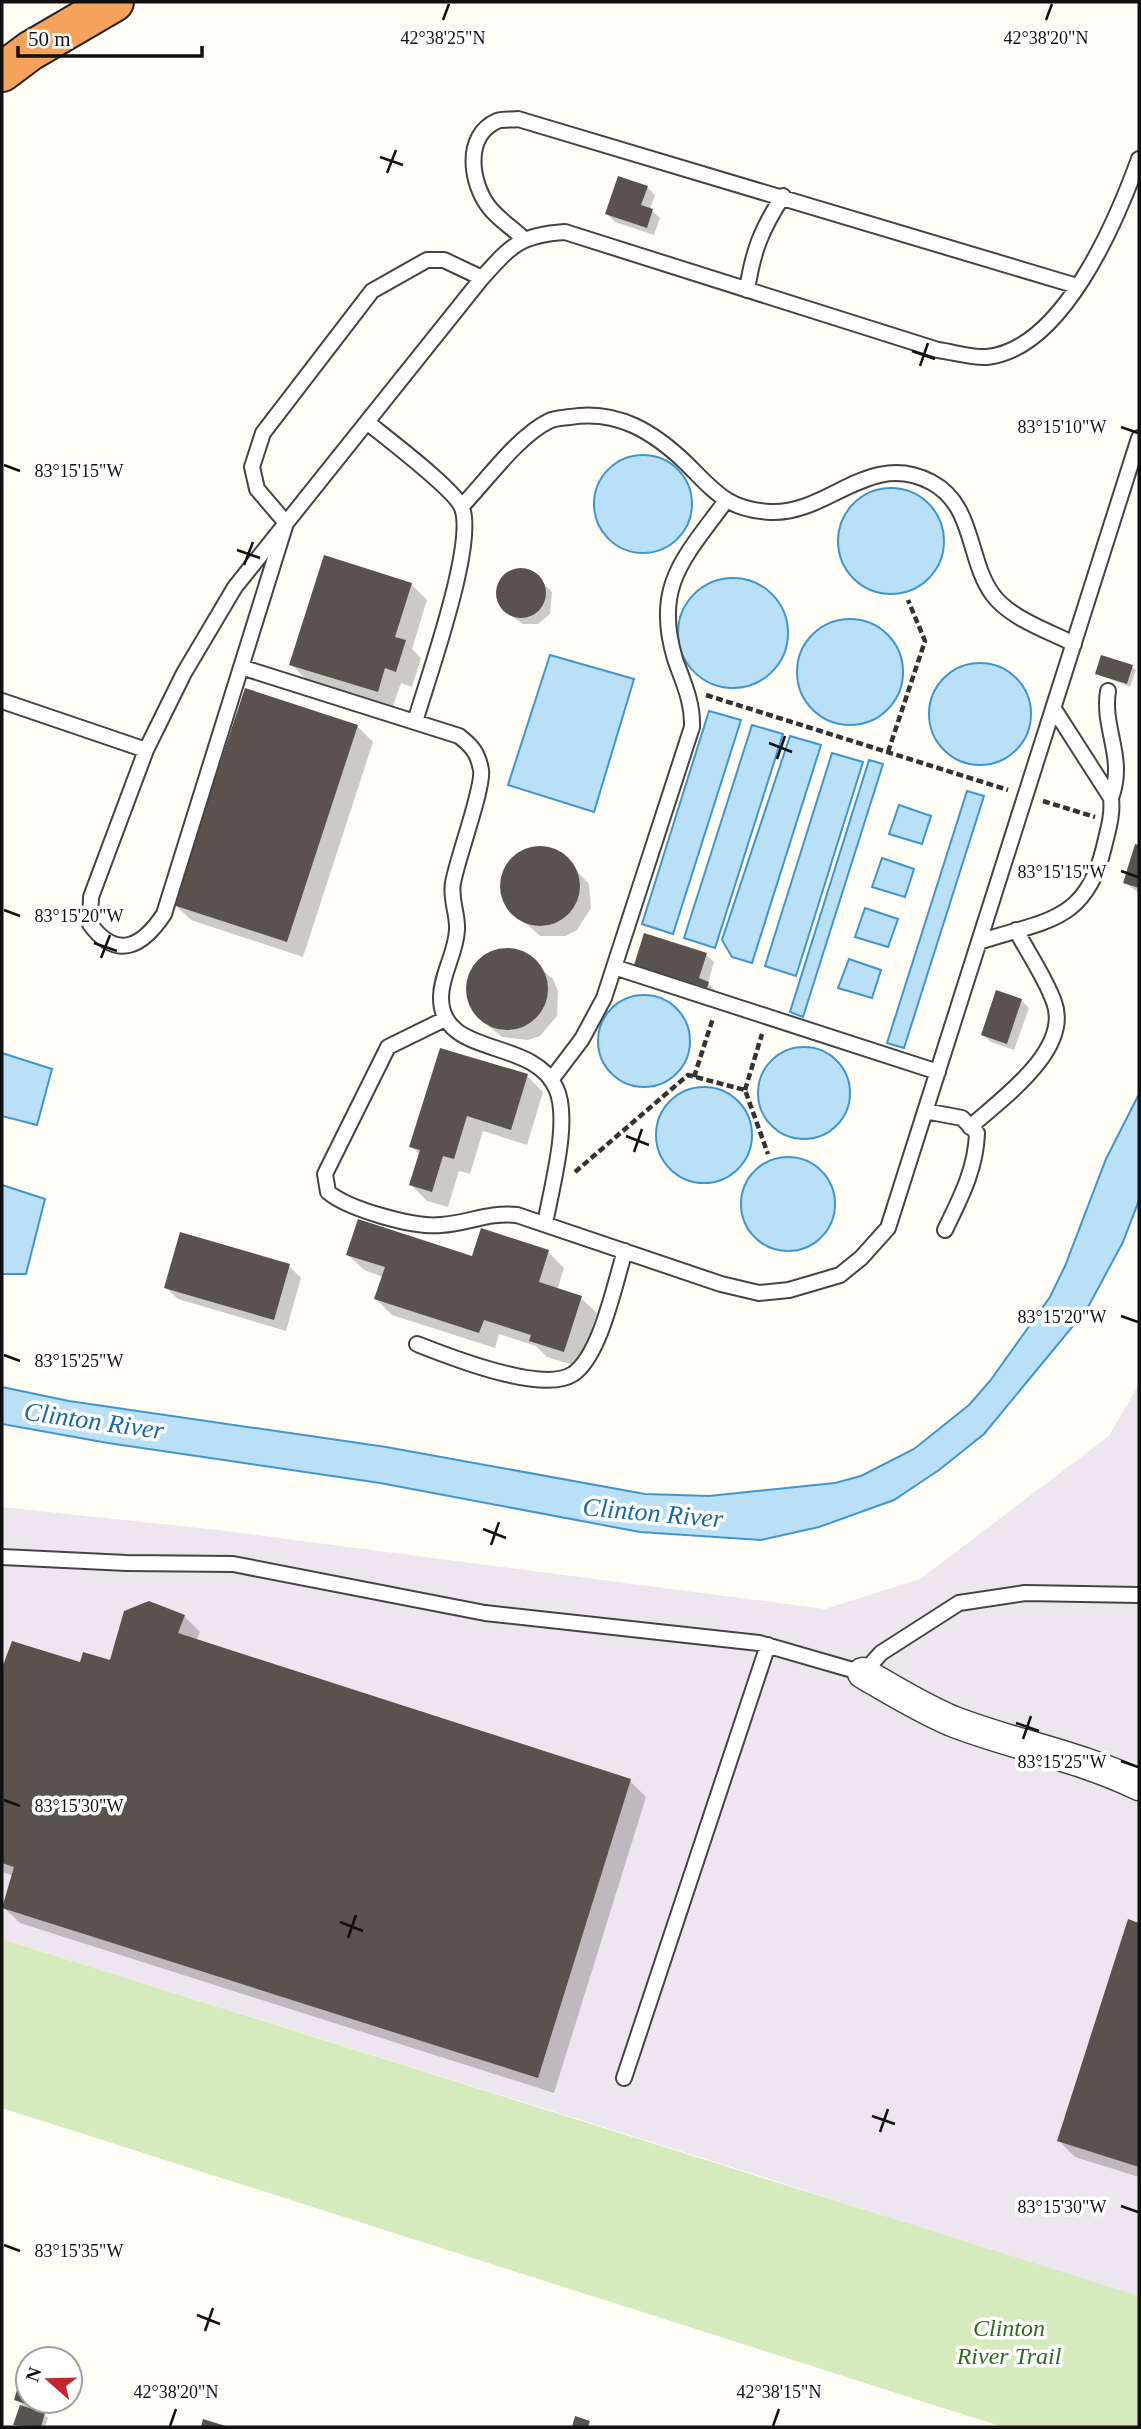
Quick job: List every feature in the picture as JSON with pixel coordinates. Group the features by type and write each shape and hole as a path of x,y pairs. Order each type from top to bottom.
{"highway":[{"path":"2,72 30,51 114,2"}],"street":[{"path":"863,1673 920,1707 954,1721 1090,1765 1139,1785"}],"lane":[{"path":"525,240 489,208 475,185 472,160 481,136 496,121 518,119 1077,286"},
{"path":"286,523 164,914 151,934 134,946 116,945 99,937 90,924 91,897 146,750 184,673 235,587 286,523 482,278 511,247 536,234 565,232 938,351 987,357 1027,343 1069,299 1098,251 1139,159"},
{"path":"747,290 752,258 761,230 783,196"},
{"path":"286,523 257,489 252,467 262,433 372,291 427,260 444,260 482,278"},
{"path":"462,506 523,442 550,420 588,414 629,422 663,441 725,502 769,512 797,510 863,480 897,471 932,483 955,502 970,534 981,576 995,598 1022,618 1074,644"},
{"path":"367,422 429,472 462,506 465,527 457,579 415,722"},
{"path":"443,1020 388,1047 325,1174 328,1192 340,1202 364,1211 437,1226 495,1213 517,1215 721,1284 759,1293 789,1290 840,1275 862,1258 888,1228 1139,438"},
{"path":"551,1080 582,1039 604,998 692,727 693,706 667,631 666,607 673,581 690,550 725,502"},
{"path":"241,667 459,736 475,749 482,773 452,885 457,928 440,994 443,1020 454,1031 521,1057 545,1071 556,1088 562,1114 545,1224"},
{"path":"979,942 1061,915 1083,898 1097,877 1110,822 1111,798 1119,770 1106,706 1108,691"},
{"path":"2,701 146,750"},
{"path":"1054,709 1111,798"},
{"path":"971,1127 1031,1074 1048,1048 1056,1024 1055,1004 1016,930"},
{"path":"614,967 938,1072"},
{"path":"925,1111 962,1118 977,1133 976,1153 968,1180 945,1230"},
{"path":"418,1344 471,1365 525,1378 556,1378 573,1374 590,1355 625,1251"},
{"path":"2,1557 115,1563 233,1564 485,1613 768,1645 863,1673 881,1653 959,1603 1025,1593 1139,1595"},
{"path":"624,2078 768,1645"}],"path":[{"path":"888,752 925,641 908,600"},
{"path":"685,688 1110,822"},
{"path":"694,1077 718,1001"},
{"path":"767,1017 745,1090 768,1154"},
{"path":"551,1193 688,1075 745,1090"}],"shaded area":[{"path":"1139,1384 1139,2302 782,2183 2,1939 2,1507 218,1530 825,1609 920,1579 1109,1436"}],"green space":[{"name":"Clinton River Trail","path":"2,1939 1139,2296 1139,2427 1003,2427 2,2108"}],"water":[{"path":"643,455 662,459 678,469 688,485 692,504 688,523 678,539 662,549 643,553 624,549 608,539 598,523 594,504 598,485 608,469 624,459"},
{"path":"891,488 911,492 929,503 940,521 944,541 940,561 929,579 911,590 891,594 871,590 853,579 842,561 838,541 842,521 853,503 871,492"},
{"path":"733,578 754,582 772,594 784,612 788,633 784,654 772,672 754,684 733,688 712,684 694,672 682,654 678,633 682,612 694,594 712,582"},
{"path":"850,619 870,623 888,634 899,652 903,672 899,692 888,710 870,721 850,725 830,721 812,710 801,692 797,672 801,652 812,634 830,623"},
{"path":"550,655 634,679 594,812 508,785"},
{"path":"980,663 1000,666 1023,685 1028,694 1031,714 1028,734 1009,757 1000,762 980,765 960,762 937,743 932,734 929,714 932,694 951,671 960,666"},
{"path":"709,711 741,720 673,934 642,924"},
{"path":"752,725 783,734 715,948 684,938"},
{"path":"790,736 821,745 752,963 732,957 722,940"},
{"path":"832,753 863,762 796,976 765,966"},
{"path":"869,760 883,764 803,1017 790,1012"},
{"path":"967,791 984,796 904,1048 887,1043"},
{"path":"899,805 931,816 922,844 889,834"},
{"path":"882,858 914,869 905,897 872,887"},
{"path":"865,908 898,919 888,947 855,937"},
{"path":"849,959 881,970 872,998 838,988"},
{"path":"644,995 661,999 676,1009 686,1024 690,1041 686,1058 676,1073 661,1083 644,1087 627,1083 612,1073 602,1058 598,1041 602,1024 612,1009 627,999"},
{"path":"804,1047 821,1051 836,1061 846,1076 850,1093 846,1110 836,1125 821,1135 804,1139 787,1135 772,1125 762,1110 758,1093 762,1076 772,1061 787,1051"},
{"path":"2,1053 52,1069 37,1125 2,1116"},
{"path":"704,1087 722,1091 738,1101 748,1117 752,1135 748,1153 738,1169 722,1179 704,1183 686,1179 670,1169 660,1153 656,1135 660,1117 670,1101 686,1091"},
{"name":"Clinton River","path":"1139,1094 1139,1200 1123,1242 1087,1309 984,1434 939,1470 894,1500 819,1527 761,1540 640,1532 380,1483 108,1443 2,1424 2,1387 69,1401 386,1447 645,1494 709,1496 835,1483 861,1476 914,1449 969,1405 990,1381 1050,1297 1065,1266 1106,1159"},
{"path":"788,1157 806,1160 821,1171 832,1186 835,1204 832,1222 821,1237 806,1248 788,1251 770,1248 755,1237 744,1222 741,1204 744,1186 755,1171 770,1160"},
{"path":"2,1185 45,1199 26,1274 2,1274"}],"building":[{"path":"618,176 648,186 641,205 653,209 647,228 605,214"},
{"path":"324,555 412,583 395,637 406,640 396,672 385,668 378,692 289,665"},
{"path":"521,568 539,575 546,593 539,611 521,618 503,611 496,593 503,575"},
{"path":"1101,655 1133,665 1127,684 1095,674"},
{"path":"245,688 358,725 287,942 173,905"},
{"path":"1135,844 1139,845 1139,888 1123,883"},
{"path":"540,846 555,849 568,858 577,871 580,886 577,901 568,914 555,923 540,926 525,923 512,914 503,901 500,886 503,871 512,858 525,849"},
{"path":"644,933 707,953 699,978 709,982 707,988 634,965"},
{"path":"507,948 523,951 536,960 545,973 548,989 545,1005 536,1018 523,1027 507,1030 491,1027 478,1018 469,1005 466,989 469,973 478,960 491,951"},
{"path":"996,990 1022,999 1007,1044 981,1035"},
{"path":"440,1048 528,1074 511,1130 467,1116 454,1159 443,1156 432,1192 409,1185 420,1150 409,1147"},
{"path":"358,1219 472,1256 481,1228 549,1250 539,1282 582,1296 564,1352 529,1341 531,1335 484,1320 479,1333 374,1299 385,1267 346,1255"},
{"path":"180,1232 290,1264 274,1320 164,1288"},
{"path":"149,1601 185,1615 178,1633 631,1779 538,2078 2,1908 14,1867 2,1863 2,1668 12,1641 80,1662 83,1652 110,1660 124,1611"},
{"path":"1128,1919 1139,1923 1139,2167 1057,2141"},
{"path":"16,2415 44,2415 41,2427 13,2425"},
{"path":"575,2416 590,2421 588,2427 572,2427"},
{"path":"203,2419 229,2427 201,2427"}]}
